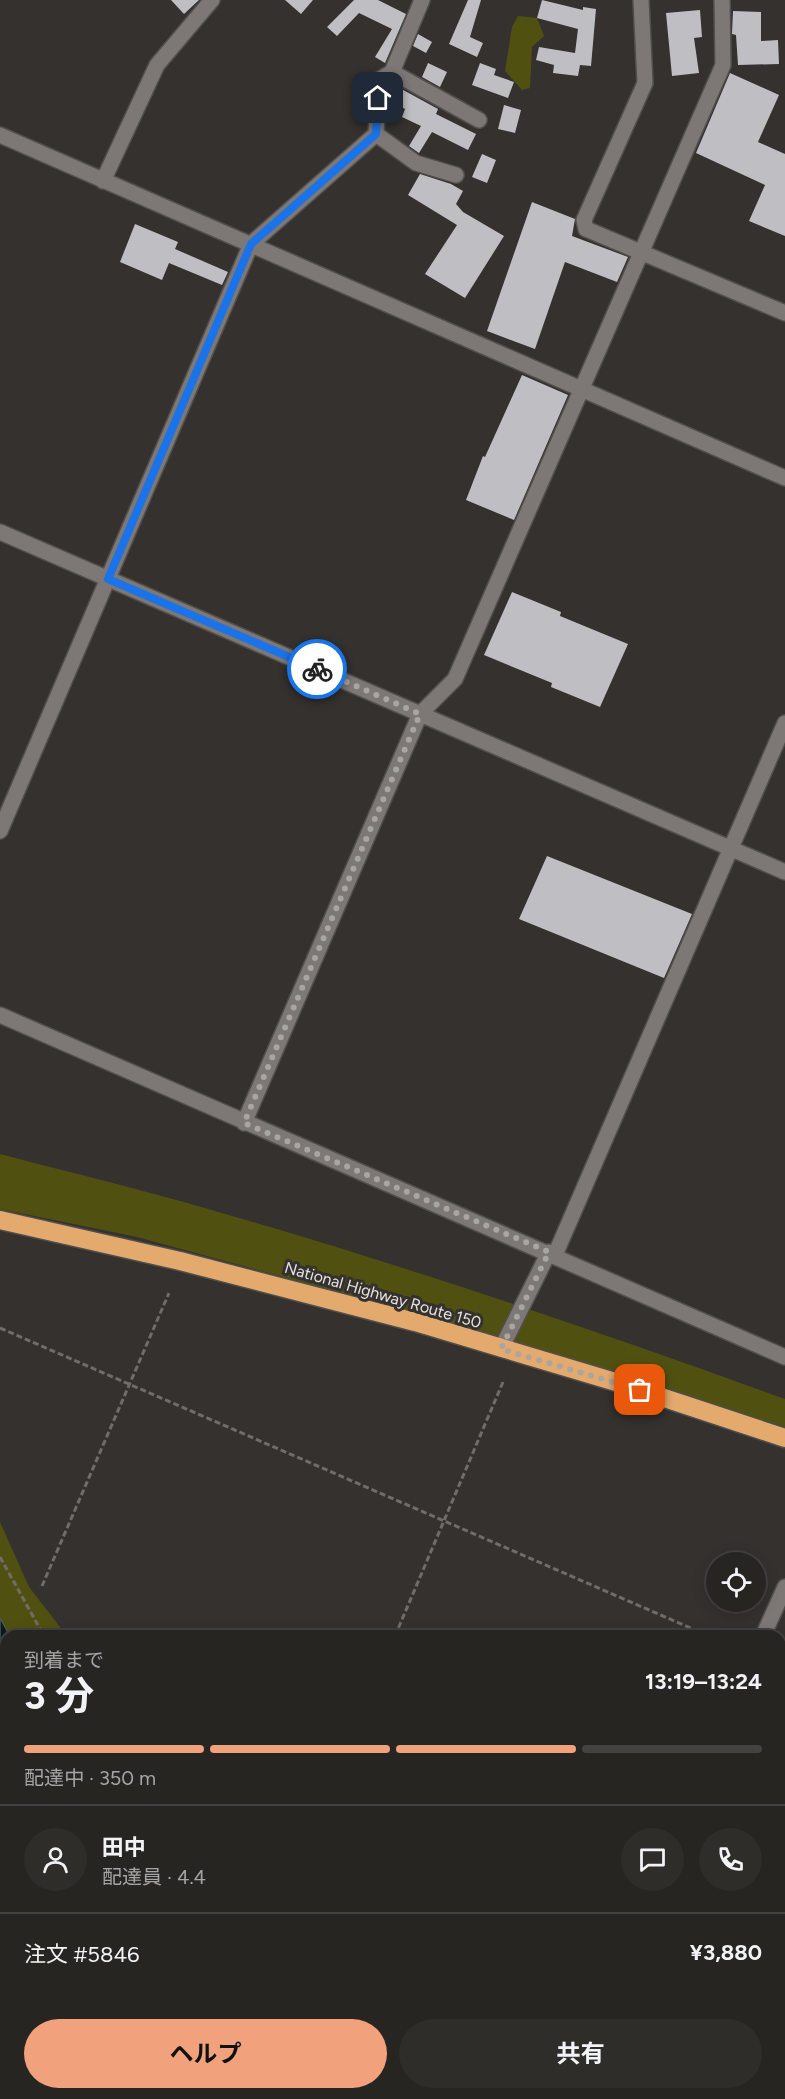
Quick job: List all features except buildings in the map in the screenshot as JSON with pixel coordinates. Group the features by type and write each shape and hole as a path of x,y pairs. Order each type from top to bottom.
{"highway":[{"name":"National Highway Route 150","path":"0,1220 328,1298 619,1383 785,1438"}],"street":[{"path":"103,182 157,64 212,0"},
{"path":"0,831 251,244 376,134 379,80 392,72 422,0"},
{"path":"641,0 645,83 584,220 586,229 785,314"},
{"path":"244,1123 420,714 455,679 582,389 639,252 723,65 722,0"},
{"path":"392,72 479,120"},
{"path":"376,134 416,163 456,175"},
{"path":"0,135 103,182 251,244 785,478"},
{"path":"0,532 785,872"},
{"path":"501,1349 552,1253 785,723"},
{"path":"0,1015 244,1123 552,1253 785,1357"},
{"path":"767,1630 785,1587"}],"path":[{"path":"42,1586 169,1293"},
{"path":"0,1328 695,1630"},
{"path":"397,1630 503,1382"},
{"path":"0,1557 42,1630"}],"shaded area":[{"path":"518,16 537,18 544,36 532,47 530,88 522,90 505,71 512,27"},
{"path":"0,1154 162,1196 287,1232 502,1300 644,1349 785,1399 785,1427 423,1315 137,1237 0,1209"},
{"path":"0,1522 29,1587 62,1630 0,1630"},
{"path":"0,1618 7,1630 0,1630"}],"way so far":[{"path":"317,669 420,714 244,1123 549,1252 501,1349 640,1390"}],"route":[{"path":"317,669 108,579 251,244 376,134 378,98"}]}
